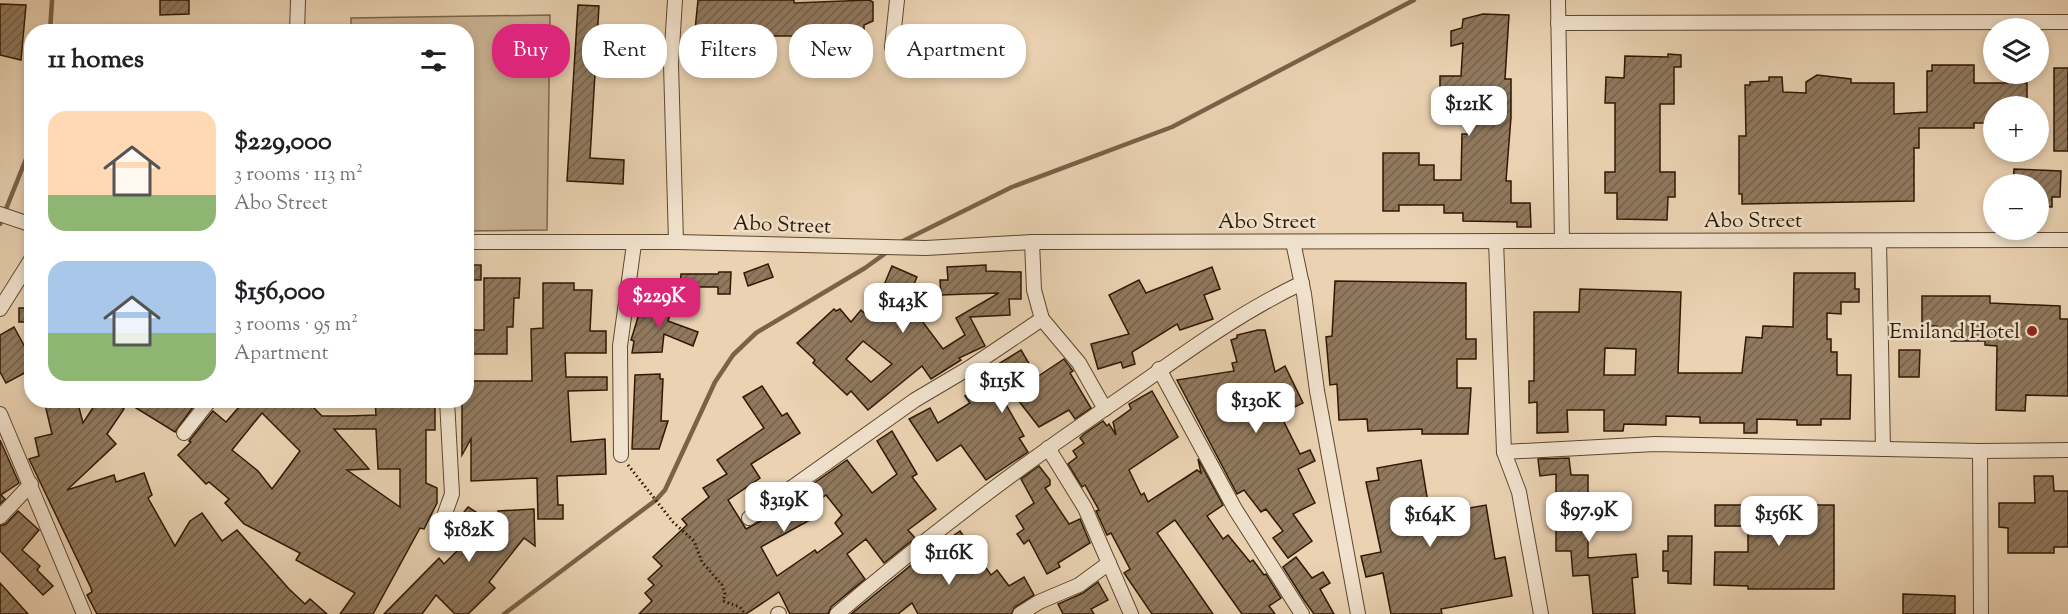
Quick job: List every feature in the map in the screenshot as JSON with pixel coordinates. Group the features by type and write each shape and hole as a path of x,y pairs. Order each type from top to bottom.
{"street":[{"path":"297,24 298,0"},
{"path":"675,0 671,64 676,242"},
{"path":"894,24 897,0"},
{"path":"1558,0 1562,241"},
{"path":"1558,23 2068,22"},
{"path":"0,214 24,222"},
{"name":"Abo Street","path":"474,242 633,244 676,242 926,248 1032,242 2068,240"},
{"path":"1496,241 1504,452 1520,492 1541,614"},
{"path":"1879,241 1883,449"},
{"path":"1032,242 1034,290 1042,319 1079,363 1105,409"},
{"path":"1293,242 1302,283 1317,391 1358,614"},
{"path":"621,456 621,338 633,244"},
{"path":"0,309 24,271"},
{"path":"837,614 944,525 1048,448 1160,369 1272,298 1302,283"},
{"path":"749,518 915,400 969,368 1042,319"},
{"path":"1160,369 1235,509 1302,614"},
{"path":"184,433 204,408"},
{"path":"443,519 452,494 447,408"},
{"path":"0,414 31,483 84,614"},
{"path":"1504,452 1655,444 1980,451 2068,450"},
{"path":"1048,448 1084,508 1131,614"},
{"path":"1980,451 1981,614"},
{"path":"0,517 31,483"},
{"path":"1020,614 1039,602 1079,585 1109,563"}],"path":[{"path":"621,456 673,522 694,541 700,550 699,556 722,585 725,594 723,601 740,607 745,614"}],"shaded area":[{"path":"550,15 550,24 492,24 492,78 549,78 547,230 474,231 474,24 351,24 351,18"}],"building":[{"path":"160,0 189,0 189,14 160,15"},
{"path":"698,0 794,0 794,3 869,0 873,2 873,21 866,24 789,24 789,36 777,36 777,24 696,24"},
{"path":"0,4 26,5 21,60 0,55"},
{"path":"578,5 599,6 598,24 582,24 582,78 595,78 590,158 624,160 623,184 567,181"},
{"path":"1483,14 1509,15 1505,79 1511,79 1511,117 1506,181 1511,181 1511,203 1530,203 1531,227 1517,227 1517,222 1463,221 1463,213 1444,213 1444,205 1399,205 1399,211 1383,211 1383,153 1419,153 1419,165 1434,165 1434,180 1461,180 1462,134 1469,134 1469,98 1440,98 1440,76 1461,76 1463,43 1451,46 1451,31 1462,28 1463,19"},
{"path":"1668,54 1681,55 1681,67 1674,67 1674,104 1660,104 1660,172 1675,172 1675,197 1668,197 1667,220 1617,219 1617,193 1605,193 1605,172 1615,172 1615,103 1605,103 1606,77 1624,78 1625,56 1668,57"},
{"path":"1932,65 1974,65 1974,83 2027,84 2027,96 1983,96 1983,123 1974,123 1974,128 1919,128 1919,148 1914,148 1914,201 1742,204 1742,194 1739,194 1739,136 1746,136 1745,85 1750,85 1750,82 1769,81 1769,77 1782,77 1783,92 1806,93 1806,82 1817,75 1851,79 1851,83 1894,83 1894,114 1927,112 1927,71 1932,71"},
{"path":"2054,68 2068,68 2068,151 2054,151"},
{"path":"2014,169 2061,171 2060,197 2052,197 2052,207 2049,207 2049,174 2014,174"},
{"path":"768,264 773,277 748,286 744,273"},
{"path":"474,265 481,265 481,280 474,280"},
{"path":"986,265 986,271 1021,272 1021,299 1009,299 1010,315 970,317 985,346 959,358 961,360 931,379 922,366 868,410 851,391 847,395 813,363 815,360 797,343 834,309 836,311 840,309 851,322 861,310 873,321 890,296 881,292 892,266 917,277 907,301 943,349 965,335 956,318 999,293 941,295 940,280 948,280 947,267","holes":["863,341 892,364 871,382 846,359"]},
{"path":"1212,267 1220,289 1204,295 1213,319 1180,330 1177,324 1132,352 1135,364 1123,368 1121,362 1098,369 1091,344 1129,334 1109,295 1139,280 1146,293"},
{"path":"719,272 731,272 730,294 718,294 718,287 680,287 681,274 718,274"},
{"path":"1794,273 1855,273 1855,289 1859,289 1859,302 1841,302 1841,314 1827,313 1827,339 1831,339 1831,352 1837,352 1837,375 1851,375 1850,419 1821,419 1821,425 1797,425 1797,420 1757,419 1757,433 1744,433 1744,423 1700,423 1700,417 1666,416 1666,425 1624,424 1623,431 1604,431 1604,410 1567,410 1568,432 1537,433 1537,402 1529,403 1529,381 1534,381 1534,312 1579,312 1580,289 1681,292 1678,373 1742,373 1746,337 1762,338 1763,326 1793,327","holes":["1605,348 1636,349 1635,375 1604,375"]},
{"path":"484,278 520,278 519,298 514,298 513,327 507,327 507,354 474,354 474,330 484,330"},
{"path":"1335,281 1466,283 1466,339 1476,339 1476,359 1457,359 1457,388 1471,388 1468,434 1422,434 1422,429 1368,431 1367,419 1339,420 1337,384 1330,385 1326,337 1332,336"},
{"path":"543,283 574,283 574,290 592,290 590,331 606,331 606,353 565,353 566,377 607,377 607,390 568,391 571,442 605,439 606,474 557,476 558,505 563,505 563,519 538,519 537,478 471,481 471,439 462,455 462,408 474,408 474,381 532,381 531,329 543,328"},
{"path":"1922,296 1990,296 1990,303 2060,306 2060,319 2068,319 2068,396 2026,395 2025,411 1996,410 1997,346 1985,345 1985,341 1951,341 1951,337 1937,337 1937,326 1922,326"},
{"path":"651,299 673,305 668,321 698,332 693,346 664,334 662,352 632,353 634,341 631,340 639,314 646,316"},
{"path":"19,308 24,308 24,322 19,322"},
{"path":"14,327 24,345 24,373 6,383 0,372 0,335"},
{"path":"1265,330 1275,372 1285,366 1303,403 1280,414 1300,454 1310,450 1315,461 1298,469 1315,503 1293,514 1312,541 1288,558 1273,538 1283,531 1266,509 1261,512 1244,490 1237,494 1177,380 1234,371 1232,363 1237,362 1231,340 1237,338 1237,335"},
{"path":"1021,350 1037,377 1064,359 1073,371 1070,373 1091,408 1075,419 1069,410 1039,427 1014,395 1004,401 1024,436 1019,438 1028,452 986,480 961,445 937,461 909,419 930,408 938,423 970,403 965,396 994,381 987,371"},
{"path":"1899,350 1920,350 1919,377 1899,377"},
{"path":"660,374 660,379 663,379 661,421 668,421 659,449 632,449 635,375"},
{"path":"762,386 782,416 787,413 800,433 751,464 760,478 728,500 746,529 789,506 787,502 847,460 872,493 897,474 877,441 892,431 917,474 912,477 936,509 908,530 915,538 884,563 866,539 847,554 865,579 831,607 828,614 790,614 779,592 746,614 639,614 652,601 645,593 654,585 648,579 662,566 653,557 687,525 682,519 709,497 703,488 727,474 717,460 764,428 743,397","holes":["826,495 842,515 835,523 843,534 817,553 815,550 777,576 761,547 810,520 804,511"]},
{"path":"1152,391 1178,437 1129,470 1141,495 1144,493 1148,502 1197,470 1201,473 1198,459 1223,505 1207,516 1223,539 1228,535 1250,562 1253,560 1264,575 1266,574 1281,598 1269,606 1275,614 1242,614 1175,520 1157,533 1213,614 1152,614 1124,573 1130,569 1111,533 1107,535 1096,511 1099,510 1085,485 1082,487 1068,464 1077,457 1073,451 1084,443 1080,438 1084,434 1103,421 1107,426 1109,424 1116,435 1113,422 1131,409 1129,404"},
{"path":"46,408 79,408 83,423 93,408 123,408 107,434 116,444 67,490 114,475 116,482 144,473 152,495 148,498 175,546 190,521 202,513 222,541 237,530 305,604 310,599 327,614 97,614 87,595 92,592 91,588 29,459 39,456 35,438 52,434"},
{"path":"136,408 192,408 175,432"},
{"path":"238,408 314,408 322,416 347,416 376,415 376,408 435,408 435,430 426,430 426,483 437,488 437,503 424,529 420,528 373,614 340,614 355,593 296,560 300,553 244,524 225,503 229,499 209,482 206,484 178,455 191,442 189,441 213,411 226,422","holes":["262,413 300,451 272,489 258,471 232,450","334,429 376,429 378,469 400,469 400,507 347,470 369,469"]},
{"path":"0,440 19,483 1,495 5,499 0,504"},
{"path":"1569,458 1571,475 1588,475 1588,558 1636,554 1638,577 1632,578 1635,614 1593,614 1589,575 1573,576 1571,551 1556,551 1556,474 1540,476 1538,459"},
{"path":"1421,460 1430,515 1486,505 1495,559 1505,557 1512,596 1441,609 1442,614 1391,614 1383,573 1366,577 1361,556 1381,552 1366,482 1379,480 1377,468"},
{"path":"1039,466 1050,480 1050,485 1045,488 1069,524 1080,519 1090,543 1058,563 1060,567 1047,574 1029,540 1024,544 1017,534 1024,529 1016,516 1034,503 1021,479"},
{"path":"2034,476 2053,476 2054,491 2068,491 2068,547 2054,547 2054,553 2008,553 2008,528 1999,527 1999,503 2035,503"},
{"path":"1715,505 1834,505 1834,589 1748,589 1748,586 1714,585 1715,552 1748,552 1748,526 1715,526"},
{"path":"468,507 498,526 498,511 534,509 535,546 524,538 489,582 495,588 468,614 455,614 436,595 422,614 384,614 439,558 444,564 465,543 449,531"},
{"path":"18,511 39,530 22,550 40,566 37,570 53,586 43,595 0,551 0,526 6,524"},
{"path":"960,531 991,575 997,570 1009,586 1024,577 1034,595 1015,607 1011,614 918,614 912,603 898,614 851,614 926,553"},
{"path":"1668,536 1692,536 1691,584 1668,583 1668,571 1663,571 1663,551 1668,551"},
{"path":"1296,557 1312,578 1323,572 1330,583 1320,589 1334,614 1314,614 1304,600 1283,567"},
{"path":"1098,582 1108,600 1091,609 1094,614 1063,614 1058,604 1083,593"},
{"path":"0,583 28,614 0,614"},
{"path":"1903,594 1955,596 1955,614 1903,614"}],"waterway":[{"path":"50,24 52,0"},
{"path":"899,243 1012,187 1172,127 1414,0"},
{"path":"0,224 24,164"},
{"path":"504,614 656,500 665,490 715,382 733,355 756,333 865,268 890,250"}],"place":[{"name":"Emiland Hotel","path":"2032,331"}]}
